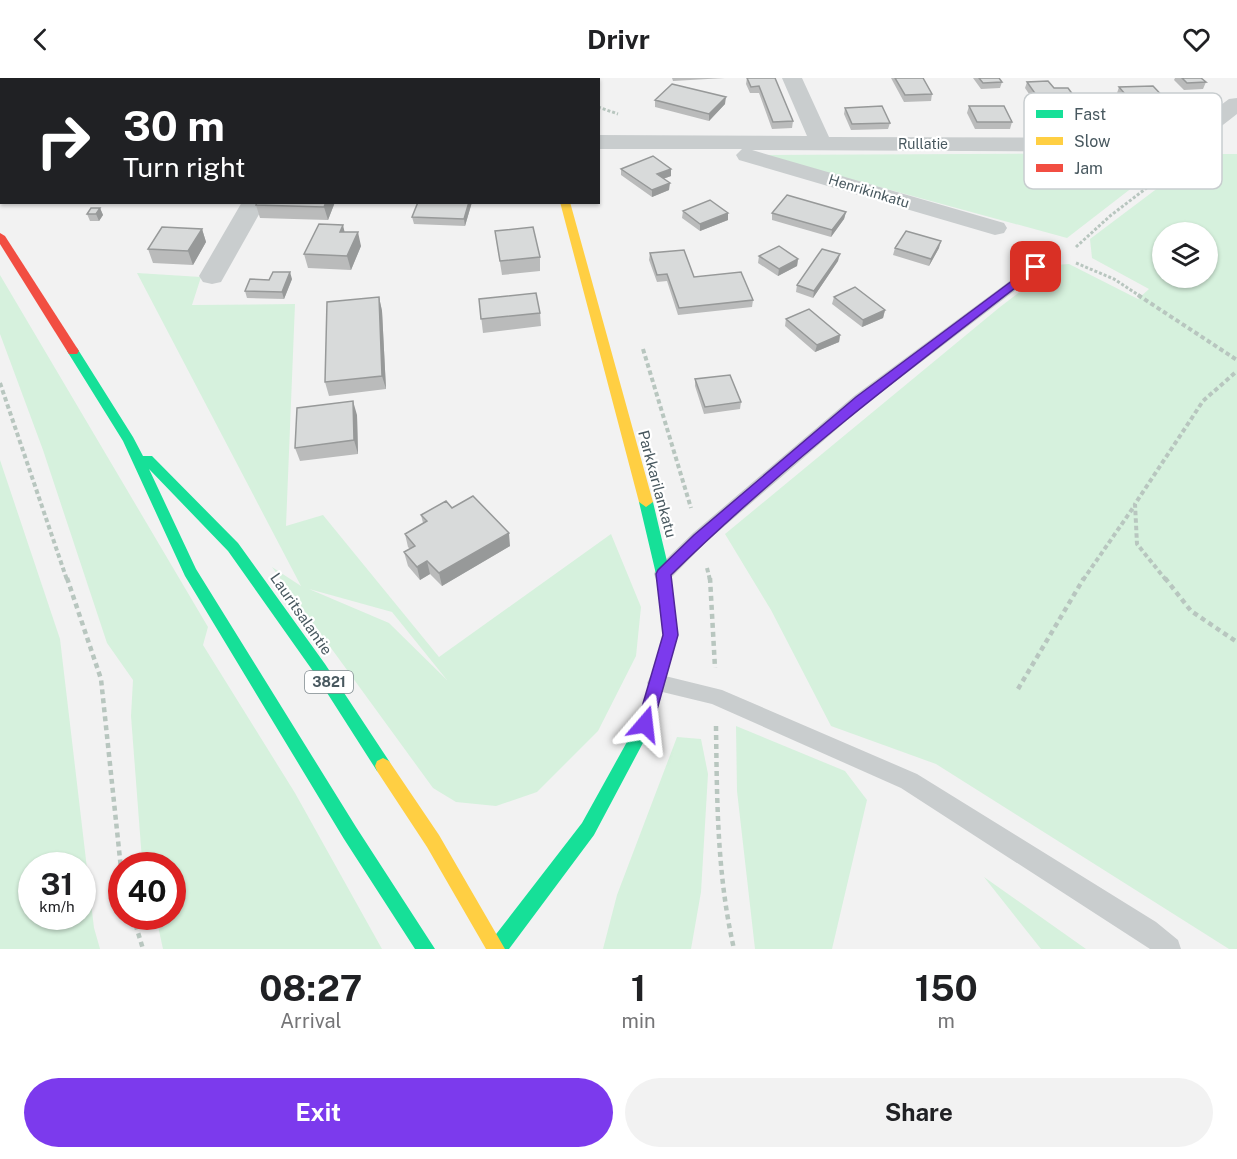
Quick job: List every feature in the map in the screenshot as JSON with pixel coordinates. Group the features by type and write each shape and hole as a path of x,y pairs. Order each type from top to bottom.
{"main road":[{"name":"Parkkarilankatu","path":"497,949 588,829 645,724 671,635 663,574 566,204"},
{"name":"Lauritsalantie","path":"0,236 129,440 190,572 350,833 426,949"},
{"name":"Lauritsalantie","path":"129,440 233,547 320,669 426,831 497,949"}],"street":[{"path":"792,78 821,144"},
{"name":"Rullatie","path":"1222,115 1237,104"},
{"name":"Rullatie","path":"600,142 739,149 821,144 1024,145"},
{"name":"Henrikinkatu","path":"739,149 995,228"},
{"path":"212,276 253,204"}],"lane":[{"path":"663,574 699,538 860,400 1020,280 1058,256"},
{"path":"657,683 715,696 909,781 1147,931 1169,949"}],"path":[{"path":"1058,256 1145,189"},
{"path":"1058,256 1114,279 1237,360"},
{"path":"1018,689 1077,589 1203,401 1237,371"},
{"path":"0,382 101,679 119,852"},
{"path":"1135,504 1137,544 1191,611 1237,642"},
{"path":"137,930 143,949"}],"green space":[{"path":"1024,154 1024,189 1130,189 1067,238 762,155"},
{"path":"1222,154 1237,154 1237,949 1229,949 936,764 831,726 771,610 725,534 1000,307 1055,265 1069,264 1138,299 1149,289 1092,258 1090,239 1156,189 1222,189"},
{"path":"137,273 201,277 192,305 295,304 286,526 323,515 439,657 611,534 641,607 636,656 598,731 537,792 496,806 456,802 433,788 272,567 301,586","holes":["309,589 392,612 447,680 389,623"]},
{"path":"0,275 208,627 203,645 295,793 382,949 163,949 159,930 186,930 186,852 141,852 131,716 133,680 107,643 43,450 0,334"},
{"path":"0,460 60,639 85,852 18,852 18,930 95,930 100,949 0,949"},
{"path":"736,726 845,771 867,800 832,949 755,949 737,791"},
{"path":"677,737 701,739 708,774 701,892 691,949 603,949 617,895"},
{"path":"984,877 1086,949 1041,949"}],"building":[{"path":"747,78 775,78 793,121 773,122 759,86 751,87"},
{"path":"895,78 923,78 932,94 905,95"},
{"path":"979,78 999,78 1002,82 983,83"},
{"path":"1182,78 1201,78 1206,82 1187,83"},
{"path":"1048,81 1054,88 1068,88 1072,93 1035,93 1027,82"},
{"path":"672,84 726,97 709,114 655,100"},
{"path":"1153,86 1160,93 1124,93 1119,87"},
{"path":"882,106 890,123 852,124 845,108"},
{"path":"969,106 1004,106 1012,122 977,122"},
{"path":"653,156 671,169 657,174 670,183 652,190 621,169"},
{"path":"787,195 846,212 832,230 772,213"},
{"path":"710,200 728,213 700,224 683,211"},
{"path":"256,204 325,204 324,207"},
{"path":"417,204 468,204 464,219 412,217"},
{"path":"91,208 100,208 96,214 87,214"},
{"path":"319,224 343,225 340,232 358,232 347,256 304,254"},
{"path":"162,227 202,229 188,251 148,249"},
{"path":"533,227 540,257 500,261 495,231"},
{"path":"906,231 941,241 931,259 895,248"},
{"path":"779,246 798,259 779,269 759,256"},
{"path":"822,249 840,254 814,291 797,285"},
{"path":"684,250 694,277 741,272 753,300 679,308 667,274 657,275 650,253"},
{"path":"273,272 290,272 282,292 245,291 250,279 269,280"},
{"path":"855,287 885,310 863,320 834,297"},
{"path":"536,293 540,313 481,319 479,299"},
{"path":"379,297 382,376 325,382 327,302"},
{"path":"809,309 840,335 817,345 786,319"},
{"path":"730,375 741,402 705,407 695,379"},
{"path":"353,401 354,440 295,448 297,408"},
{"path":"473,496 509,533 439,573 427,561 417,567 404,552 415,546 405,534 427,521 421,515 446,501 452,508"}],"traffic: fast":[{"path":"73,351 129,440 190,572 350,833 426,949"},
{"path":"147,459 233,547 320,669 383,766"},
{"path":"497,949 588,829 645,724 671,635 663,574 646,502"}],"traffic: slow":[{"path":"566,204 646,502"},
{"path":"383,766 433,841 496,949"}],"traffic: jam":[{"path":"0,236 73,351"}],"route":[{"path":"645,724 671,635 663,574 699,538 860,400 1036,267"}]}
